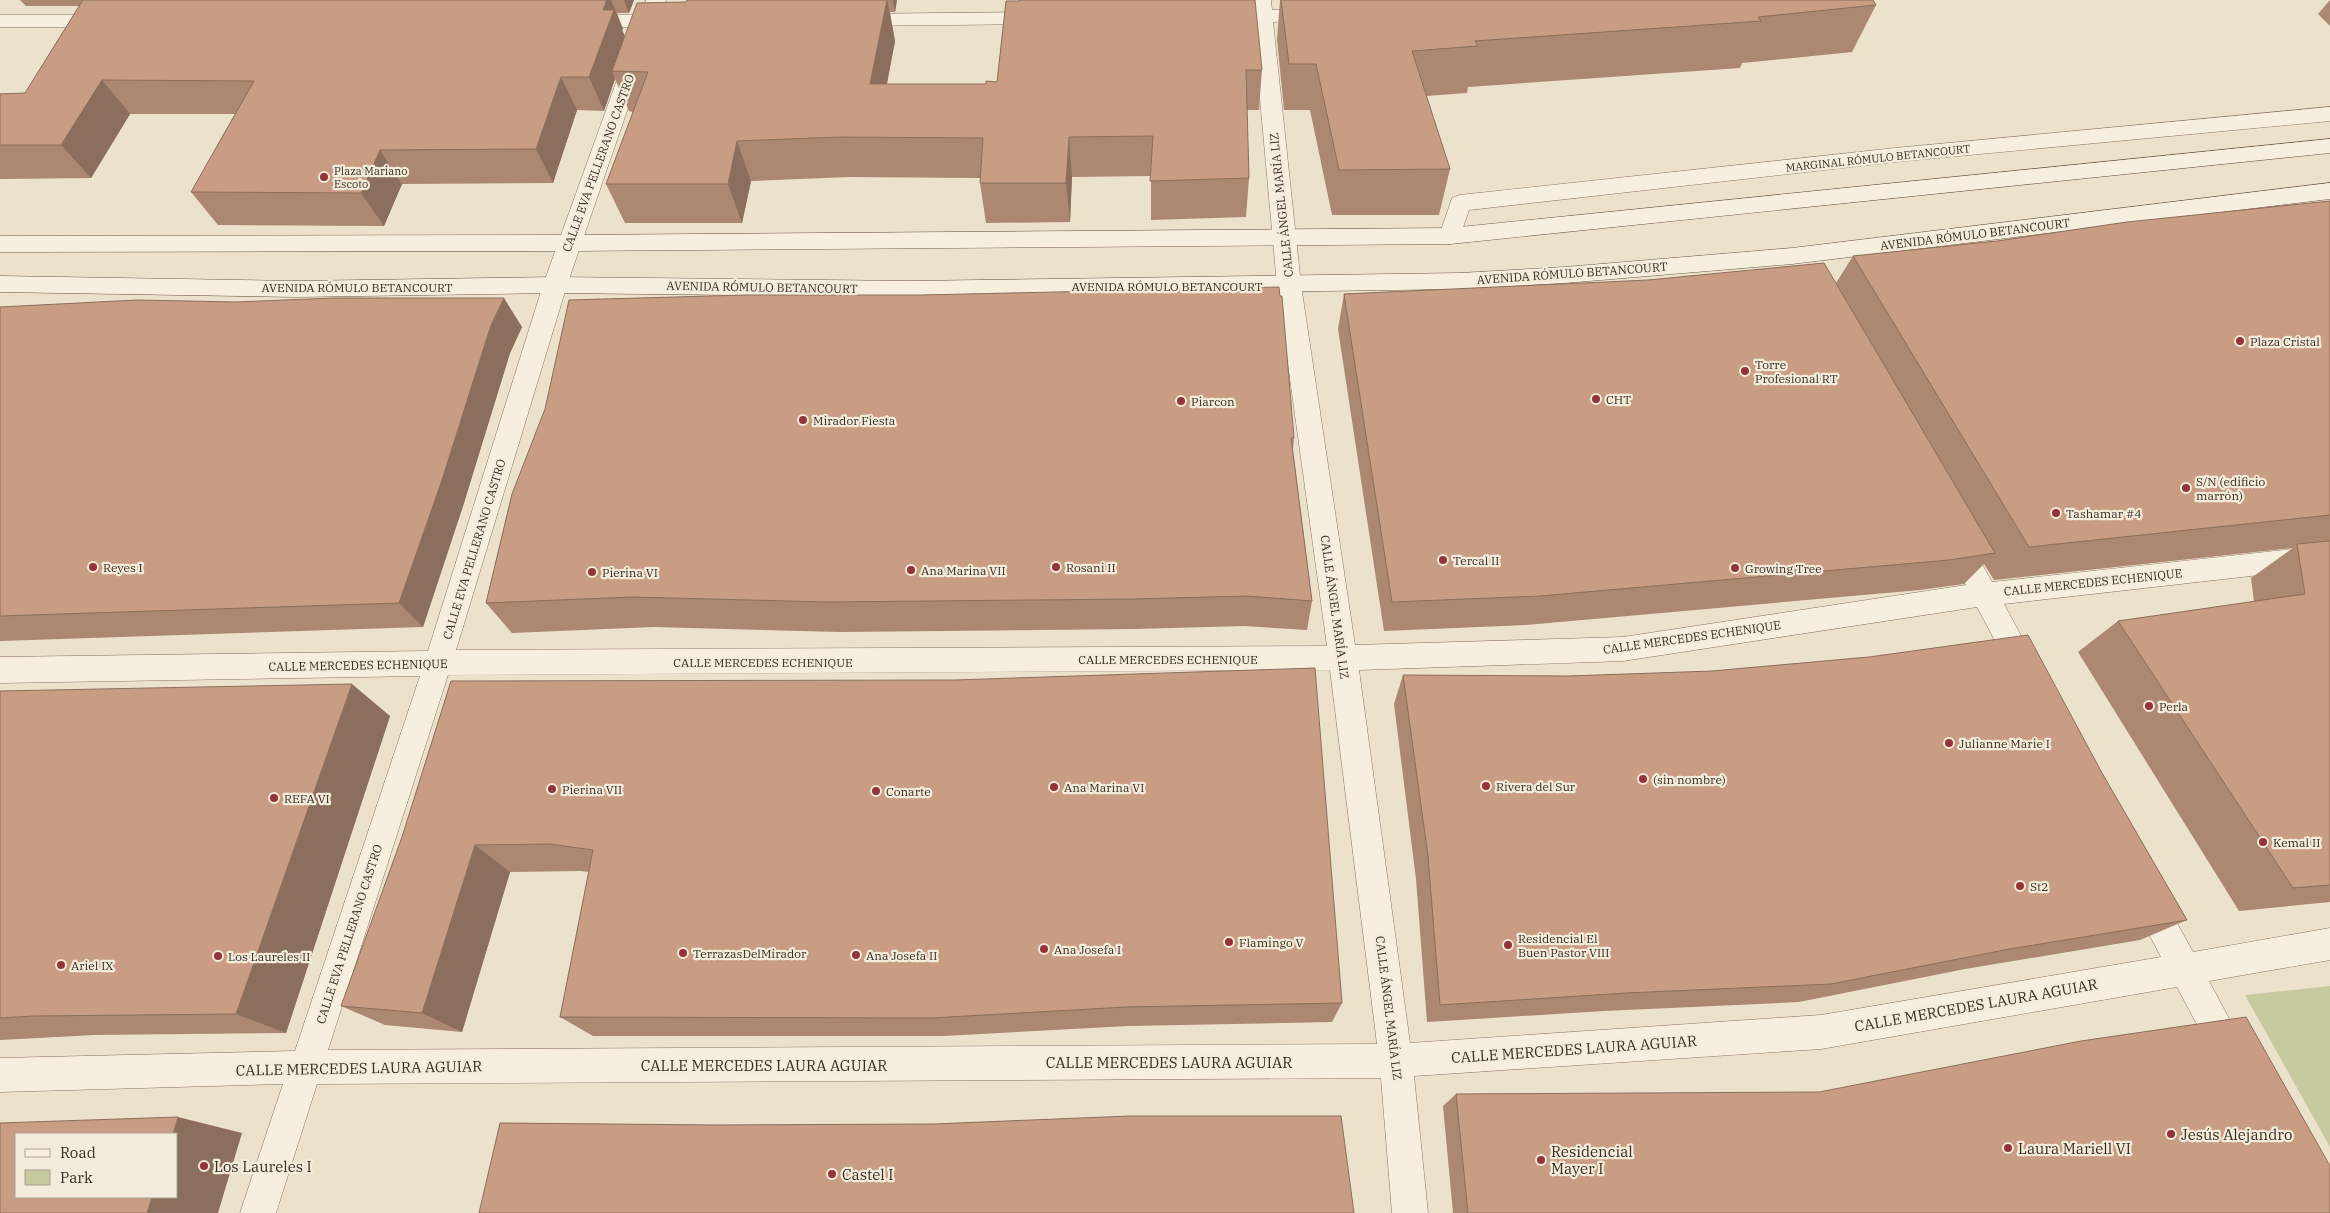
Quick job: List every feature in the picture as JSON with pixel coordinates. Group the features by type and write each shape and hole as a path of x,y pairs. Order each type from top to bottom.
{"street":[{"path":"1203,17 1261,8 1330,14"},
{"name":"CALLE ÁNGEL MARÍA LIZ","path":"1261,8 1289,285 1343,658 1396,1061 1410,1213"},
{"path":"560,21 653,11 689,21"},
{"name":"CALLE EVA PELLERANO CASTRO","path":"258,1213 438,664 555,285 653,11"},
{"path":"837,20 1064,18"},
{"path":"0,21 130,21"},
{"name":"MARGINAL RÓMULO BETANCOURT","path":"1450,236 1460,203 1895,156 2330,114"},
{"path":"0,244 569,243 1450,236 2330,146"},
{"name":"AVENIDA RÓMULO BETANCOURT","path":"0,284 296,289 555,285 901,289 1460,282 1792,256 2330,191"},
{"path":"2294,195 2312,215"},
{"path":"1792,256 1807,282"},
{"path":"1941,516 1986,594 2036,690"},
{"name":"CALLE MERCEDES ECHENIQUE","path":"0,670 438,664 1343,658 1623,649 1986,594 2330,556"},
{"path":"2133,872 2241,1073"},
{"name":"CALLE MERCEDES LAURA AGUIAR","path":"0,1075 306,1067 1396,1061 1821,1032 2330,944"}],"green space":[{"path":"2330,986 2330,1147 2245,995"}],"building":[{"path":"83,0 607,0 603,10 614,10 589,77 561,77 536,149 380,150 361,193 191,192 254,81 102,80 61,145 0,145 0,94 25,93"},
{"path":"687,0 887,0 870,84 986,84 986,81 997,82 1006,1 1255,0 1262,70 1246,70 1249,178 1150,181 1153,136 1069,137 1066,183 980,183 983,138 839,137 737,141 728,184 606,184 648,72 612,71 637,3 686,2"},
{"path":"1281,0 1873,0 1876,5 1758,17 1761,21 1475,41 1478,46 1412,51 1450,169 1339,170 1316,64 1289,64"},
{"path":"2330,201 2330,515 2029,547 1853,256 1997,241 2127,222"},
{"path":"1824,263 1995,553 1949,560 1540,596 1392,602 1344,294 1648,280"},
{"path":"1279,287 1280,296 1282,296 1294,438 1291,438 1312,601 1247,596 827,602 632,597 486,603 512,494 545,409 569,300 746,295 921,295"},
{"path":"333,298 504,298 491,325 442,480 399,603 0,616 0,307 137,300 236,302"},
{"path":"2330,541 2330,885 2293,888 2118,621 2305,594 2297,544"},
{"path":"2028,635 2102,773 2187,920 2004,950 1831,984 1626,993 1440,1005 1428,856 1403,675 1569,676 1712,671 1869,657"},
{"path":"1315,668 1342,1003 1126,1007 931,1018 560,1017 593,850 550,844 475,845 422,1013 341,1006 402,837 451,681 955,680"},
{"path":"352,684 236,1014 0,1018 0,691"},
{"path":"2246,1017 2330,1166 2330,1213 1468,1213 1456,1094 1819,1092 2081,1041"},
{"path":"1130,1116 1341,1116 1354,1213 479,1213 500,1123 716,1125 933,1124"},
{"path":"178,1117 173,1133 15,1133 15,1198 152,1198 147,1213 0,1213 0,1123"}],"place":[{"name":"Plaza Mariano Escoto","path":"324,177"},
{"name":"Plaza Cristal","path":"2240,341"},
{"name":"Torre Profesional RT","path":"1745,371"},
{"name":"CHT","path":"1596,399"},
{"name":"Piarcon","path":"1181,401"},
{"name":"Mirador Fiesta","path":"803,420"},
{"name":"S/N (edificio marrón)","path":"2186,488"},
{"name":"Tashamar #4","path":"2056,513"},
{"name":"Tercal II","path":"1443,560"},
{"name":"Reyes I","path":"93,567"},
{"name":"Rosani II","path":"1056,567"},
{"name":"Growing Tree","path":"1735,568"},
{"name":"Ana Marina VII","path":"911,570"},
{"name":"Pierina VI","path":"592,572"},
{"name":"Perla","path":"2149,706"},
{"name":"Julianne Marie I","path":"1949,743"},
{"name":"(sin nombre)","path":"1643,779"},
{"name":"Rivera del Sur","path":"1486,786"},
{"name":"Ana Marina VI","path":"1054,787"},
{"name":"Pierina VII","path":"552,789"},
{"name":"Conarte","path":"876,791"},
{"name":"REFA VI","path":"274,798"},
{"name":"Kemal II","path":"2263,842"},
{"name":"St2","path":"2020,886"},
{"name":"Flamingo V","path":"1229,942"},
{"name":"Residencial El Buen Pastor VIII","path":"1508,945"},
{"name":"Ana Josefa I","path":"1044,949"},
{"name":"TerrazasDelMirador","path":"683,953"},
{"name":"Ana Josefa II","path":"856,955"},
{"name":"Los Laureles II","path":"218,956"},
{"name":"Ariel IX","path":"61,965"},
{"name":"Jesús Alejandro","path":"2171,1134"},
{"name":"Laura Mariell VI","path":"2008,1148"},
{"name":"Residencial Mayer I","path":"1541,1160"},
{"name":"Los Laureles I","path":"204,1166"},
{"name":"Castel I","path":"832,1174"}]}
